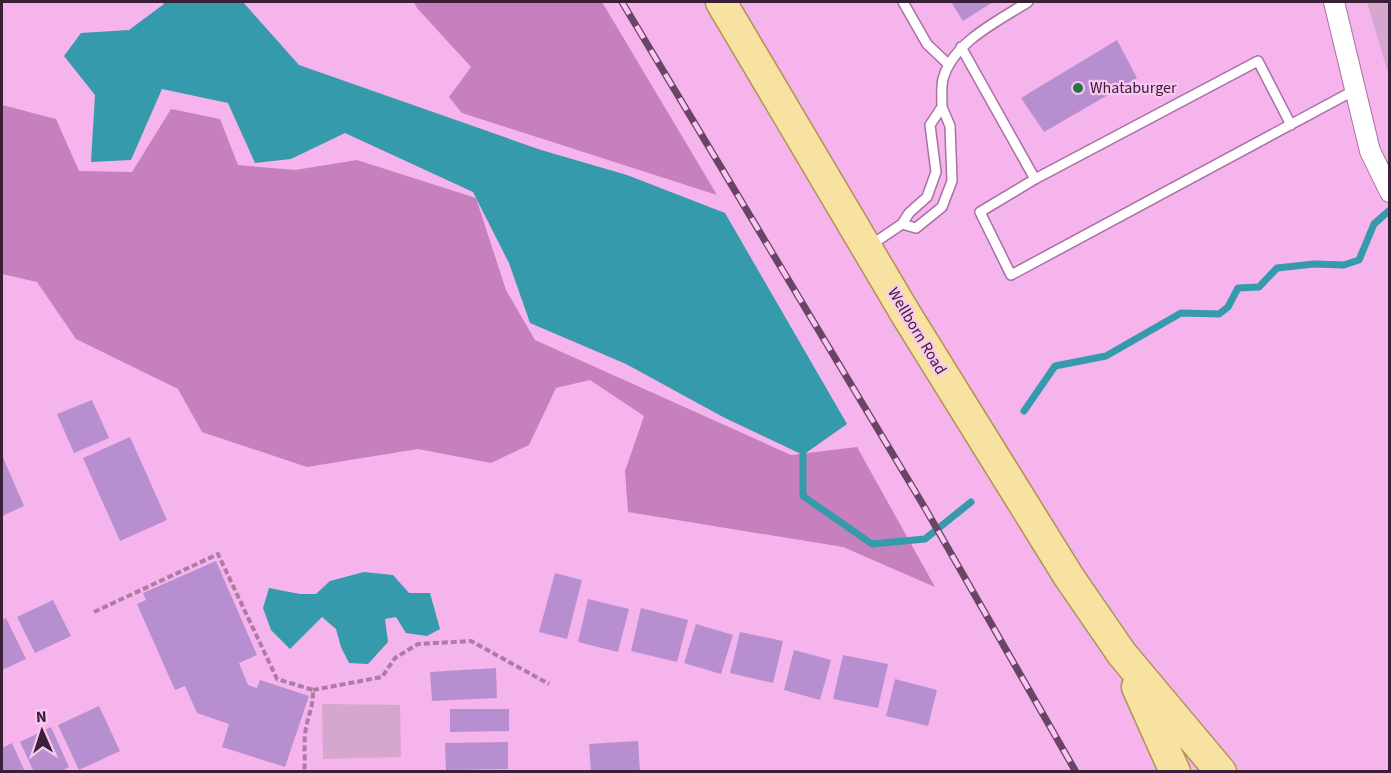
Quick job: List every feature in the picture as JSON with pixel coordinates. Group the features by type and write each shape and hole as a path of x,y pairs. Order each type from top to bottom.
{"main road":[{"name":"Wellborn Road","path":"721,2 907,316 1069,577 1122,654 1221,771"},
{"name":"Wellborn Road","path":"1122,654 1174,771"}],"street":[{"path":"1334,2 1370,151 1387,190"}],"lane":[{"path":"903,2 927,44 949,65"},
{"path":"902,224 916,228 942,207 952,181 950,126 942,107 943,80 949,65 961,47 1028,2"},
{"path":"961,47 1035,179"},
{"path":"1290,125 1258,61 1035,179 980,212 1011,275 1290,125 1355,90"},
{"path":"867,248 902,224 909,213 927,197 936,172 930,125 942,107"}],"path":[{"path":"94,612 218,554 277,679 312,690 382,677 395,658 418,644 471,640 549,684"},
{"path":"304,771 305,730 313,705 312,690"}],"shaded area":[{"path":"162,2 243,2 299,65 541,150 627,175 725,213 847,424 803,455 723,417 626,364 530,323 509,263 473,192 345,133 291,159 255,163 228,103 162,89 131,160 91,162 95,95 64,56 81,33 129,30 164,4"},
{"path":"414,2 602,2 717,195 462,113 449,97 471,67"},
{"path":"1367,2 1389,2 1389,76"},
{"path":"2,105 56,119 79,171 132,172 171,109 220,119 238,165 295,170 357,160 476,198 506,290 535,340 791,455 857,447 935,587 843,547 628,512 625,471 644,416 590,380 556,388 529,445 491,463 418,449 307,467 202,432 178,389 76,339 37,282 2,274"},
{"path":"364,572 393,575 409,593 430,593 440,629 427,636 406,633 396,617 385,619 388,642 368,664 349,663 336,629 322,617 290,649 271,630 263,608 269,588 300,594 316,594 330,581"},
{"path":"322,704 400,705 401,757 323,759"}],"building":[{"path":"951,2 993,2 963,21"},
{"name":"Whataburger","path":"1117,40 1137,78 1044,132 1021,98"},
{"path":"92,400 109,438 74,453 57,414"},
{"path":"130,437 167,520 120,541 83,458"},
{"path":"2,455 24,506 2,516"},
{"path":"216,561 257,655 239,663 248,685 257,688 260,680 309,696 285,767 222,747 229,724 197,713 185,686 175,690 137,604 146,600 143,593"},
{"path":"555,573 582,580 567,639 539,632"},
{"path":"588,599 629,609 618,652 578,642"},
{"path":"53,600 71,636 35,653 17,617"},
{"path":"641,608 688,620 677,662 631,651"},
{"path":"6,618 26,659 2,670 2,620"},
{"path":"696,624 733,635 721,674 684,663"},
{"path":"740,632 783,641 773,683 730,673"},
{"path":"794,650 831,660 820,700 784,690"},
{"path":"843,655 888,664 878,708 833,699"},
{"path":"496,668 497,698 432,701 430,672"},
{"path":"895,679 937,690 928,726 886,716"},
{"path":"99,706 120,751 79,770 58,725"},
{"path":"450,709 509,709 509,731 450,732"},
{"path":"51,727 69,767 60,772 34,772 20,742"},
{"path":"638,741 640,772 591,772 589,744"},
{"path":"508,742 508,769 446,770 445,743"},
{"path":"12,743 25,772 2,772 2,748"}],"waterway":[{"path":"1024,411 1055,366 1106,356 1181,313 1219,314 1228,307 1238,288 1259,287 1277,268 1314,264 1344,265 1359,260 1374,224 1390,210"},
{"path":"803,455 803,496 872,544 925,539 971,502"}],"railway":[{"path":"622,2 925,508 1076,772"}],"place":[{"name":"Whataburger","path":"1078,88"}]}
